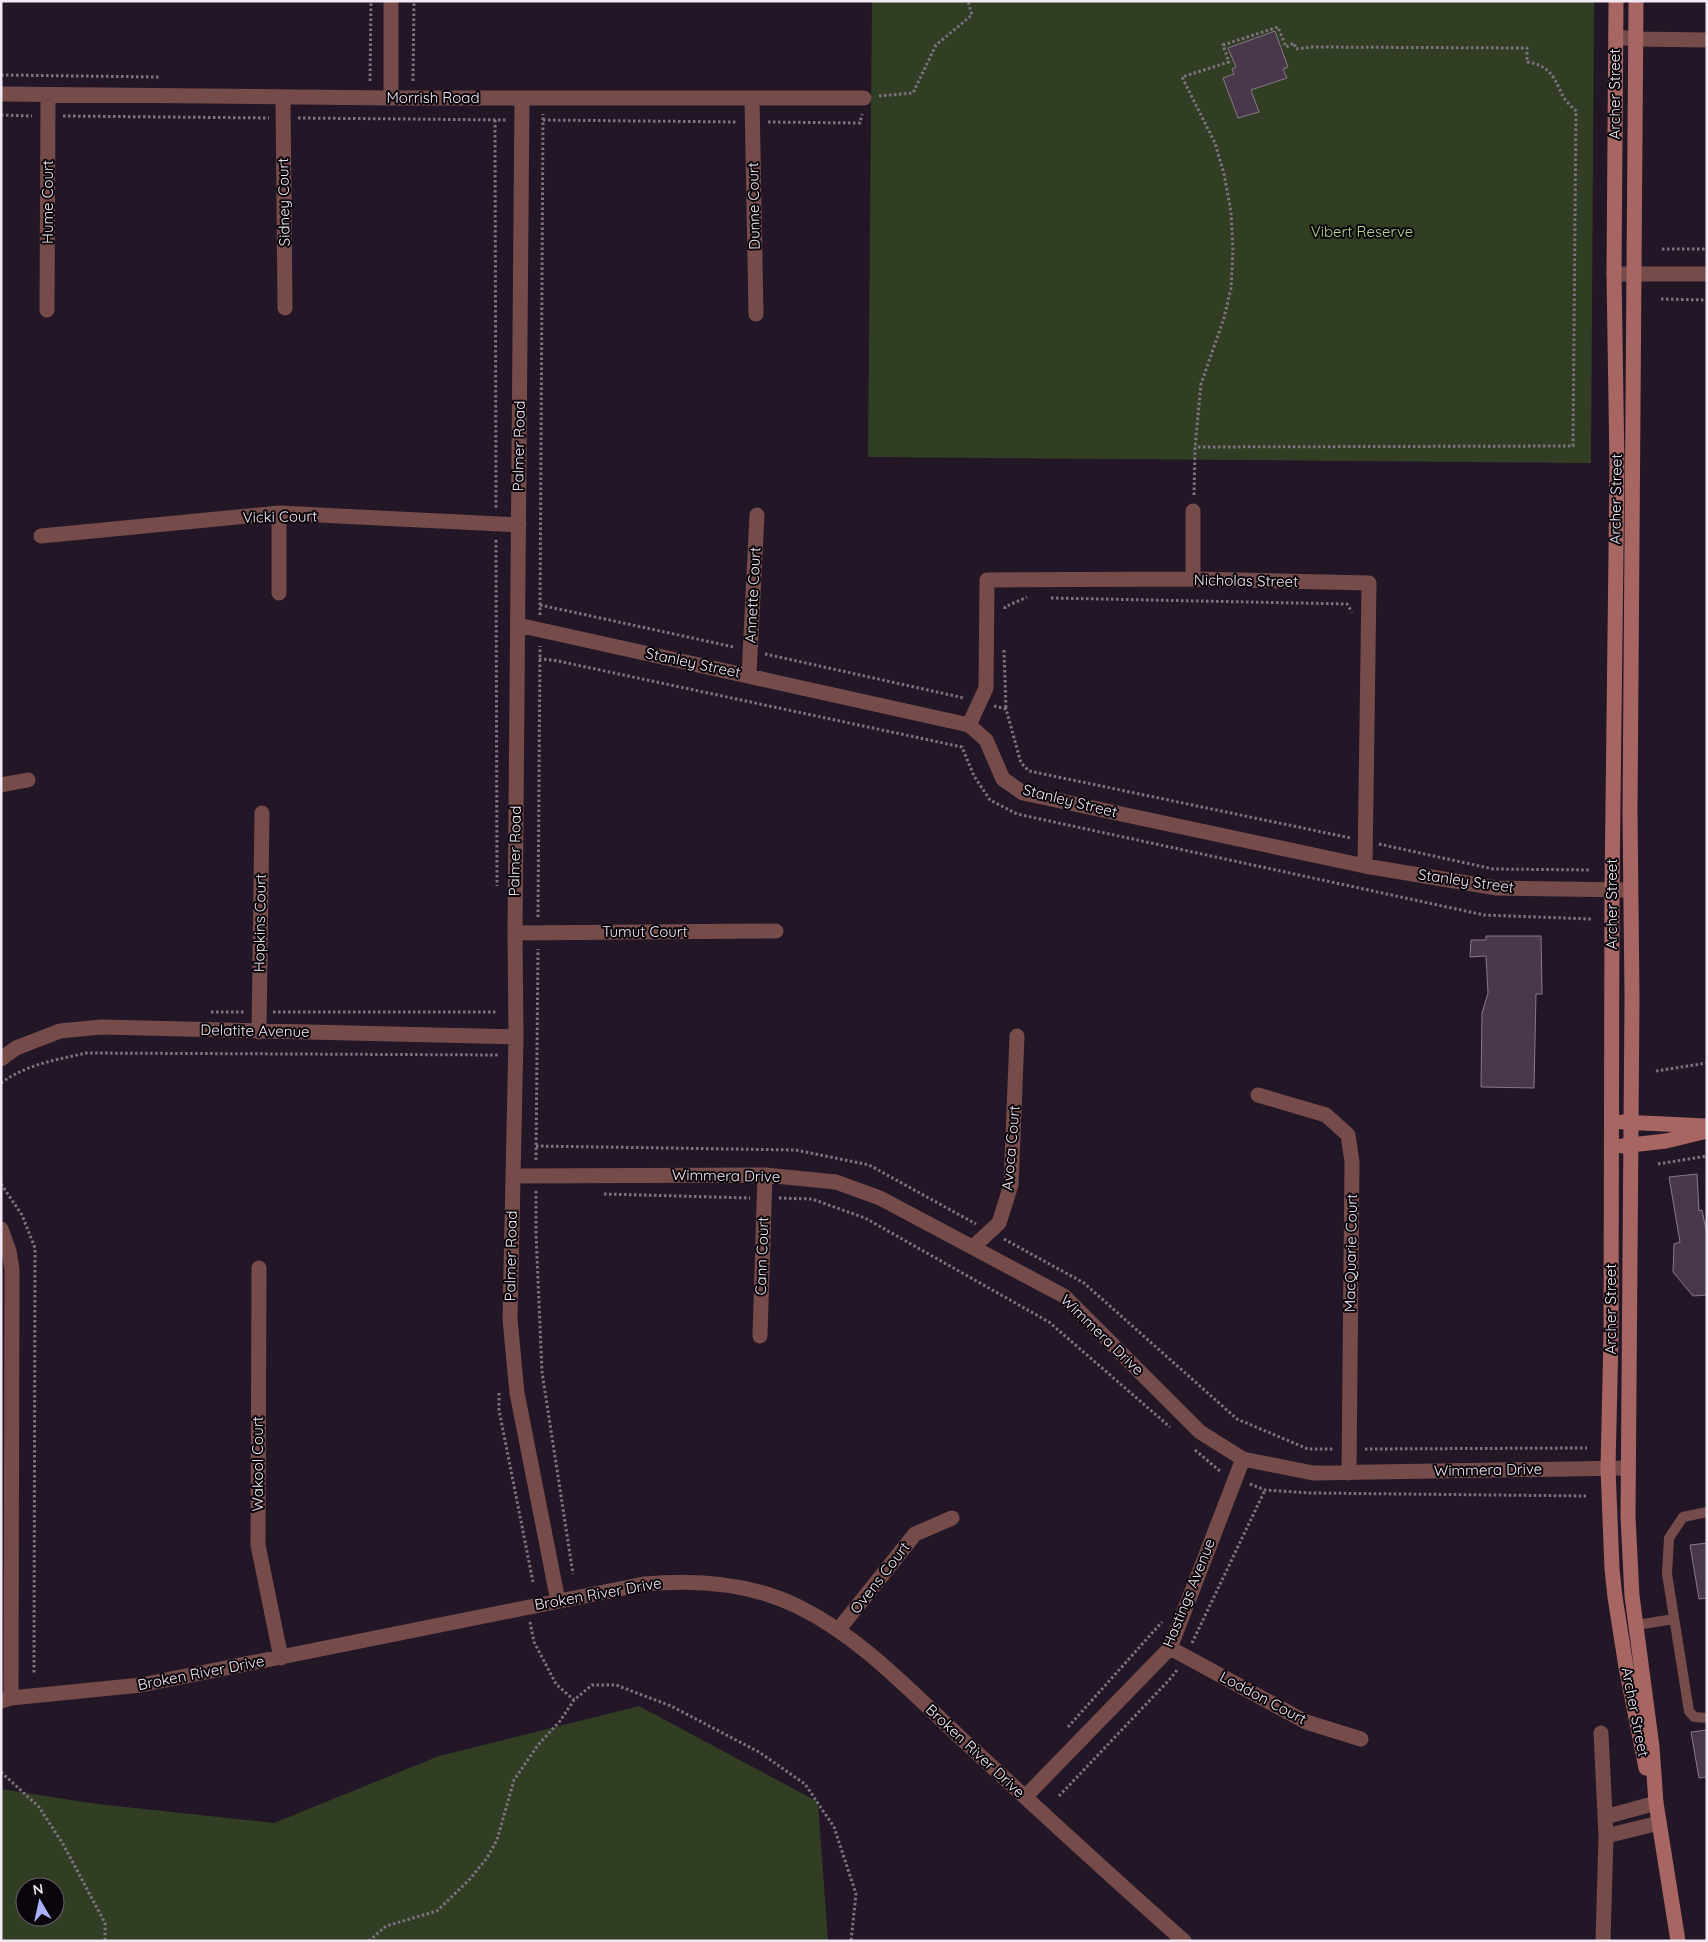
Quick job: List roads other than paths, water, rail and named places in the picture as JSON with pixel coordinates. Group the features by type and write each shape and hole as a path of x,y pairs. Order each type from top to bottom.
{"main road":[{"name":"Archer Street","path":"1616,1 1614,274 1617,404 1612,890 1613,1146 1608,1468 1615,1597 1641,1748 1656,1803"},
{"name":"Archer Street","path":"1636,1 1630,890 1632,997 1627,1468 1632,1596 1652,1747 1656,1803 1678,1941"},
{"path":"1615,152 1634,152"},
{"path":"1617,404 1633,404"},
{"path":"1615,580 1632,580"},
{"path":"1613,751 1631,751"},
{"path":"1612,998 1632,997"},
{"path":"1612,1122 1707,1126"},
{"path":"1613,1146 1631,1146 1666,1141 1707,1131"},
{"path":"1611,1336 1628,1337"},
{"path":"1615,1597 1632,1596"},
{"path":"1620,1625 1636,1624"}],"street":[{"path":"391,1 391,98"},
{"path":"1616,37 1707,40"},
{"name":"Morrish Road","path":"1,94 391,98 864,98"},
{"name":"Hume Court","path":"47,310 48,95"},
{"name":"Sidney Court","path":"283,97 285,308"},
{"name":"Palmer Road","path":"522,98 515,933 516,1036 510,1319 517,1393 558,1601"},
{"name":"Dunne Court","path":"752,98 756,314"},
{"path":"1614,274 1707,274"},
{"path":"1193,511 1193,579"},
{"path":"279,514 279,593"},
{"name":"Vicki Court","path":"41,536 279,514 518,525"},
{"name":"Annette Court","path":"749,675 757,515"},
{"name":"Nicholas Street","path":"969,725 986,688 987,580 1193,579 1370,583 1365,866"},
{"name":"Stanley Street","path":"518,625 969,725 986,740 1003,779 1024,793 1365,866 1497,888 1630,890"},
{"path":"1,785 28,780"},
{"name":"Hopkins Court","path":"259,1032 262,813"},
{"name":"Tumut Court","path":"515,933 776,931"},
{"name":"Delatite Avenue","path":"1,1058 16,1048 60,1031 101,1027 259,1032 516,1036"},
{"name":"Avoca Court","path":"973,1247 999,1223 1011,1185 1017,1036"},
{"name":"MacQuarie Court","path":"1258,1095 1326,1115 1348,1135 1352,1162 1349,1473"},
{"name":"Wimmera Drive","path":"512,1176 765,1175 836,1182 880,1198 1064,1296 1200,1432 1243,1459 1313,1473 1627,1468"},
{"name":"Cann Court","path":"760,1336 765,1175"},
{"path":"1,1228 12,1269 6,1468 4,1699"},
{"name":"Wakool Court","path":"258,1268 258,1545 282,1658"},
{"name":"Hastings Avenue","path":"1025,1797 1170,1648 1243,1459"},
{"name":"Ovens Court","path":"840,1629 915,1534 952,1518"},
{"name":"Broken River Drive","path":"4,1699 141,1685 644,1584 676,1581 706,1582 737,1587 768,1595 798,1606 840,1629 1184,1941"},
{"name":"Loddon Court","path":"1170,1648 1306,1722 1361,1740"},
{"path":"1601,1733 1606,1836 1603,1941"},
{"path":"1605,1817 1656,1803"},
{"path":"1606,1836 1659,1823"}],"lane":[{"path":"1707,1512 1683,1517 1670,1534 1667,1574 1689,1711 1694,1717 1707,1718"},
{"path":"1636,1624 1674,1619"}],"park label":[{"name":"Vibert Reserve","path":"1362,232"}]}
